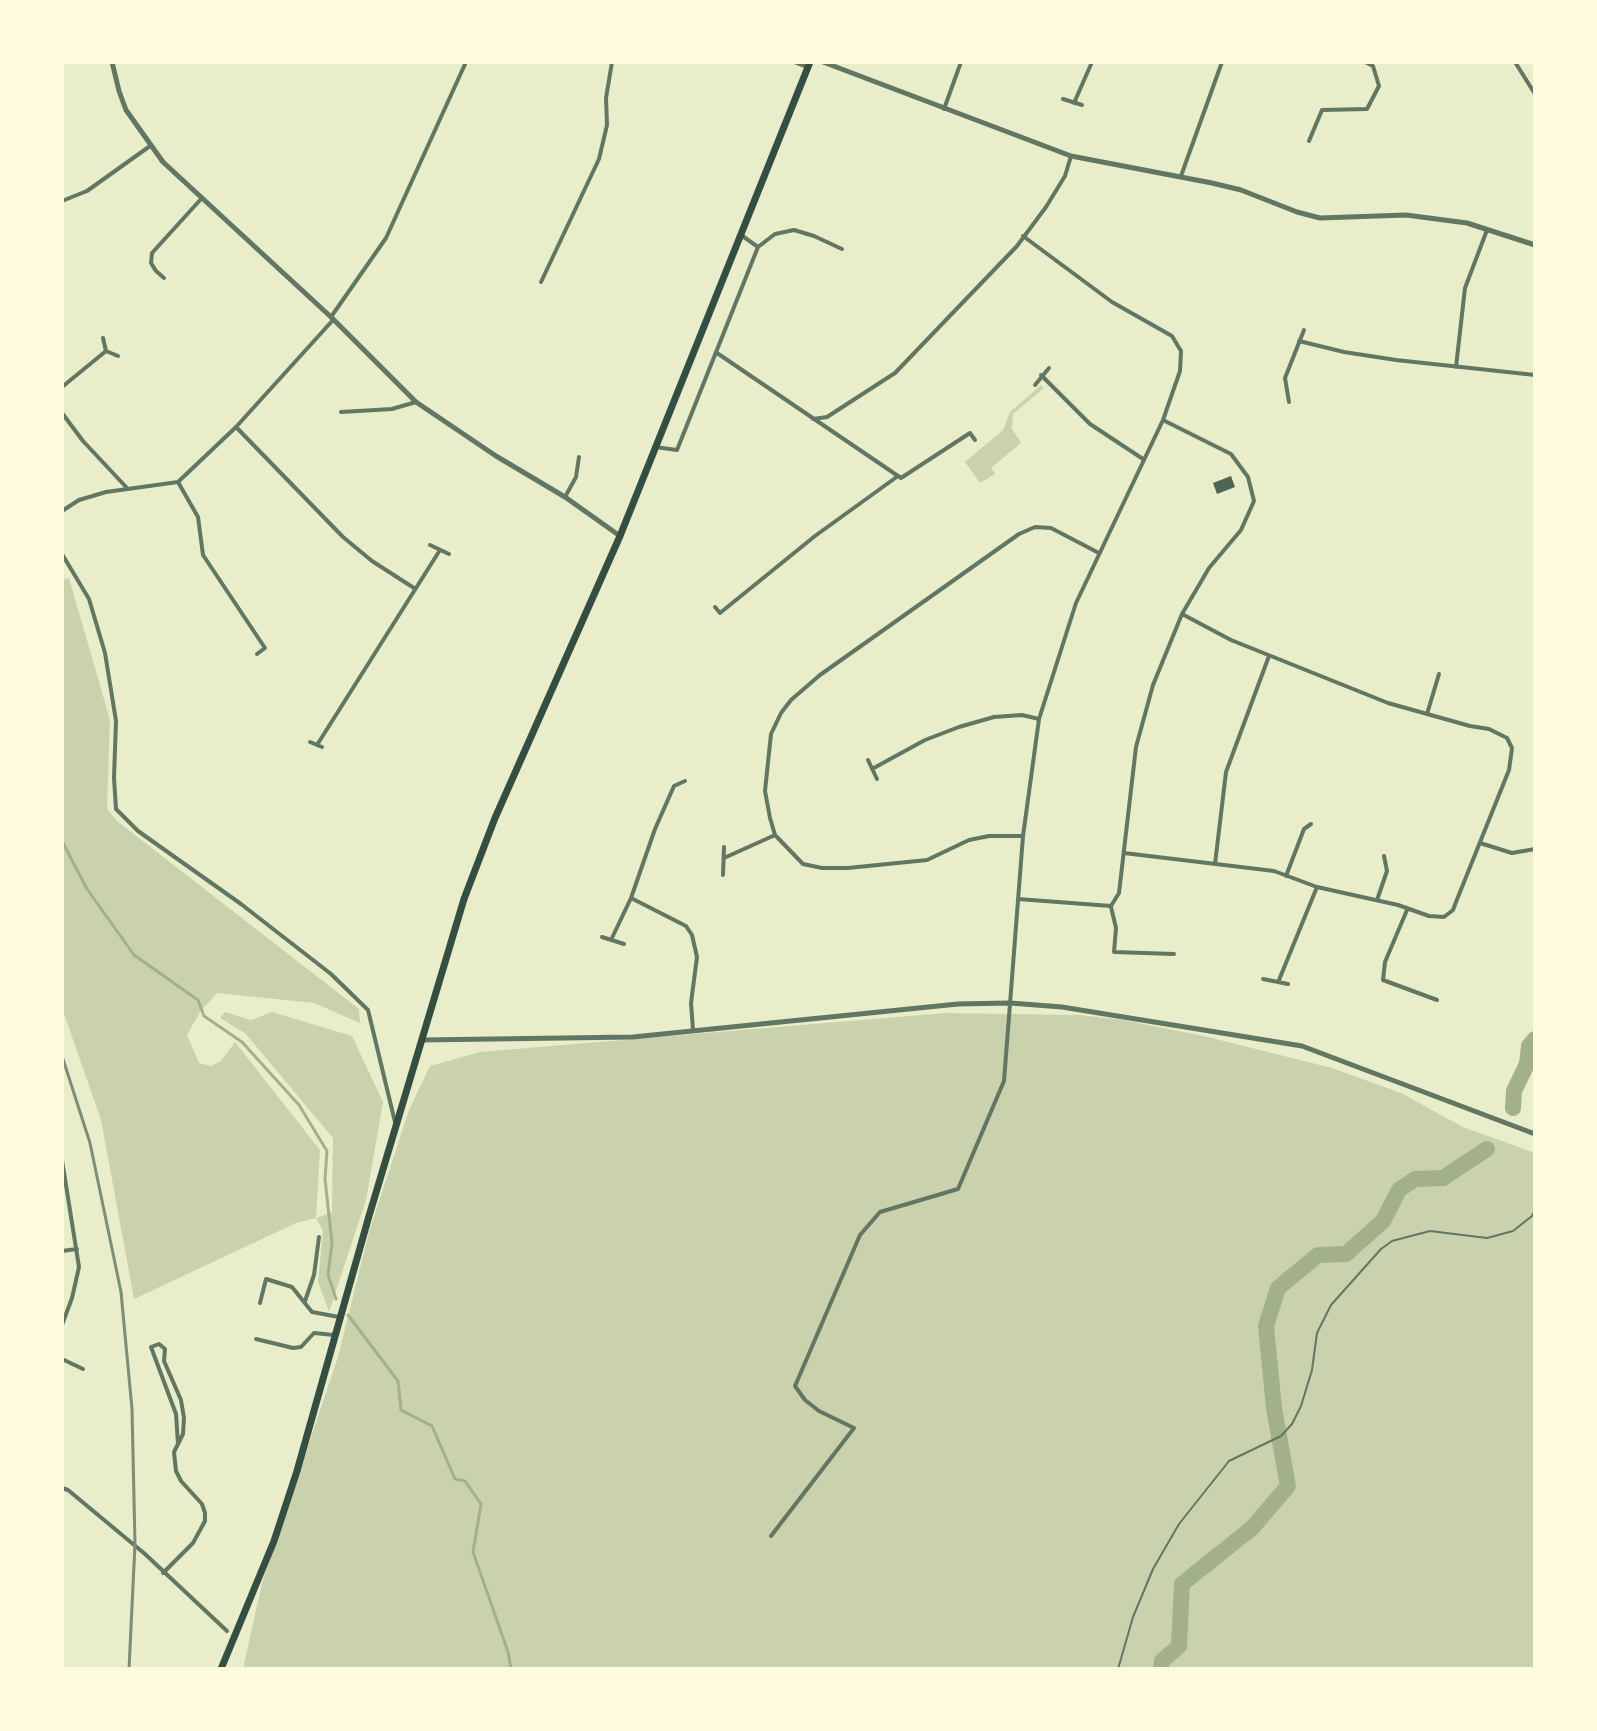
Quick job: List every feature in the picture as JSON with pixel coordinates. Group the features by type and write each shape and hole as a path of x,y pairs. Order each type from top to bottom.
{"main road":[{"path":"221,1669 274,1541 297,1471 339,1317 464,899 495,818 620,536 809,65"}],"street":[{"path":"112,62 126,110 150,146 201,199 333,318 416,402 496,456 565,497 620,536"},
{"path":"62,511 79,500 127,488 178,482 236,427 333,318 386,238 466,62"},
{"path":"541,282 599,159 606,134 606,98 612,62"},
{"path":"794,62 809,65"},
{"path":"823,62 1071,156 1241,190 1320,218 1406,215 1487,228 1535,245"},
{"path":"944,109 961,62"},
{"path":"1074,103 1092,62"},
{"path":"1181,176 1222,62"},
{"path":"1322,110 1367,109 1379,86 1373,66 1365,62"},
{"path":"1515,62 1535,94"},
{"path":"1063,99 1082,105"},
{"path":"1309,141 1326,102"},
{"path":"62,201 87,191 150,146"},
{"path":"813,419 827,417 895,373 1017,246 1065,176 1071,156"},
{"path":"164,278 151,263 152,253 201,199"},
{"path":"1456,367 1465,288 1487,228"},
{"path":"655,447 677,450 758,247 775,234 794,230 842,249"},
{"path":"741,235 758,247"},
{"path":"771,1536 854,1428 819,1411 805,1400 795,1386 860,1235 880,1212 958,1189 1004,1081 1023,836 1039,719 1068,627 1099,553 1163,420 1180,371 1181,351 1172,336 1112,302 1023,236"},
{"path":"827,242 832,237"},
{"path":"1289,402 1285,378 1304,330"},
{"path":"103,338 106,351"},
{"path":"1299,341 1344,352 1535,375"},
{"path":"106,351 118,356"},
{"path":"62,387 106,351"},
{"path":"717,353 900,477"},
{"path":"1035,385 1049,368"},
{"path":"1041,375 1090,424 1143,459"},
{"path":"341,412 392,409 416,402"},
{"path":"62,413 83,441 127,488"},
{"path":"1163,420 1231,454 1248,477 1254,501 1241,530 1209,568 1182,614 1143,718 1127,809 1119,893 1111,906 1116,928 1114,952 1174,954"},
{"path":"236,427 343,537 372,561 414,588"},
{"path":"715,607 720,613 825,529 900,477 970,433 975,440"},
{"path":"565,497 576,477 579,457"},
{"path":"178,482 198,517 203,555 265,648 257,654"},
{"path":"1023,836 989,836 969,840 927,860 822,868 803,864 775,835 765,791 771,734 791,700 820,675 1019,534 1035,527 1051,528 1099,553"},
{"path":"430,545 449,554"},
{"path":"310,742 320,746 440,550"},
{"path":"62,554 89,599 105,653 116,721 116,809 138,831 241,904 331,974 368,1010 396,1129"},
{"path":"1124,853 1274,871 1317,887 1444,917 1453,910 1509,770 1512,748 1507,738 1489,729 1388,703 1231,640 1182,614"},
{"path":"1215,864 1226,772 1269,656"},
{"path":"1427,714 1439,674"},
{"path":"872,769 925,740 959,727 994,717 1022,715 1039,719"},
{"path":"868,760 877,779"},
{"path":"611,940 631,898 674,786 685,781"},
{"path":"1286,876 1304,829 1311,824"},
{"path":"724,858 775,835"},
{"path":"1480,843 1512,853 1535,849"},
{"path":"723,875 724,847"},
{"path":"1377,900 1387,871 1384,856"},
{"path":"1279,980 1317,887"},
{"path":"631,898 686,926 692,935 697,957 691,1003 693,1030"},
{"path":"1018,899 1111,906"},
{"path":"1407,910 1385,962 1383,980 1437,1000"},
{"path":"602,937 624,944"},
{"path":"1263,979 1288,984"},
{"path":"422,1040 615,1038 958,1004 1010,1003 1112,1013 1302,1046 1535,1134"},
{"path":"62,1160 79,1267 62,1325"},
{"path":"305,1301 314,1275 319,1237"},
{"path":"62,1251 77,1249"},
{"path":"260,1303 266,1279 292,1287 312,1312 339,1317"},
{"path":"256,1339 293,1348 301,1347 314,1333 334,1335"},
{"path":"163,1573 193,1543 205,1521 202,1504 176,1471 174,1452 178,1444 184,1426 181,1400 164,1361 165,1349 159,1344 151,1347 176,1414 178,1444"},
{"path":"62,1359 83,1369"},
{"path":"62,1488 145,1554 227,1631"}],"lane":[{"path":"1118,1669 1133,1617 1153,1569 1179,1524 1229,1461 1281,1436 1292,1424 1312,1370 1317,1333 1331,1305 1381,1249 1392,1241 1430,1231 1487,1238 1513,1231 1535,1210"}],"green space":[{"path":"1041,385 1044,388 1013,414 1012,429 1021,443 991,468 995,474 980,483 965,462 1003,430 1010,412"},
{"path":"69,578 110,720 107,809 117,821 359,1009 360,1023 314,1003 217,993 200,1012 187,1035 199,1063 211,1066 221,1061 235,1042 320,1150 316,1218 296,1223 134,1299 101,1120 62,1008 62,580"},
{"path":"225,1012 251,1020 272,1012 352,1036 383,1102 366,1200 329,1312 318,1282 323,1231 316,1218 332,1212 333,1138 245,1033 220,1018"},
{"path":"945,1013 1079,1015 1204,1036 1332,1068 1401,1093 1463,1127 1535,1153 1535,1669 243,1669 262,1583 338,1357 369,1232 409,1110 430,1066 480,1052"}],"building":[{"path":"1231,476 1235,487 1217,494 1213,483"}],"waterway":[{"path":"62,841 87,889 134,955 198,1000 204,1016 242,1042 299,1105 327,1151 325,1179 332,1243 328,1275 336,1299"},
{"path":"1513,1108 1514,1091 1527,1064 1529,1046 1535,1039"},
{"path":"1161,1669 1162,1661 1179,1646 1182,1584 1252,1528 1288,1486 1274,1408 1266,1326 1278,1288 1318,1255 1346,1254 1383,1221 1399,1190 1415,1179 1443,1178 1487,1149"},
{"path":"348,1315 398,1381 401,1410 432,1426 455,1479 465,1481 481,1504 473,1552 511,1669"}],"railway":[{"path":"62,1056 90,1143 121,1292 132,1409 135,1544 129,1669"}]}
